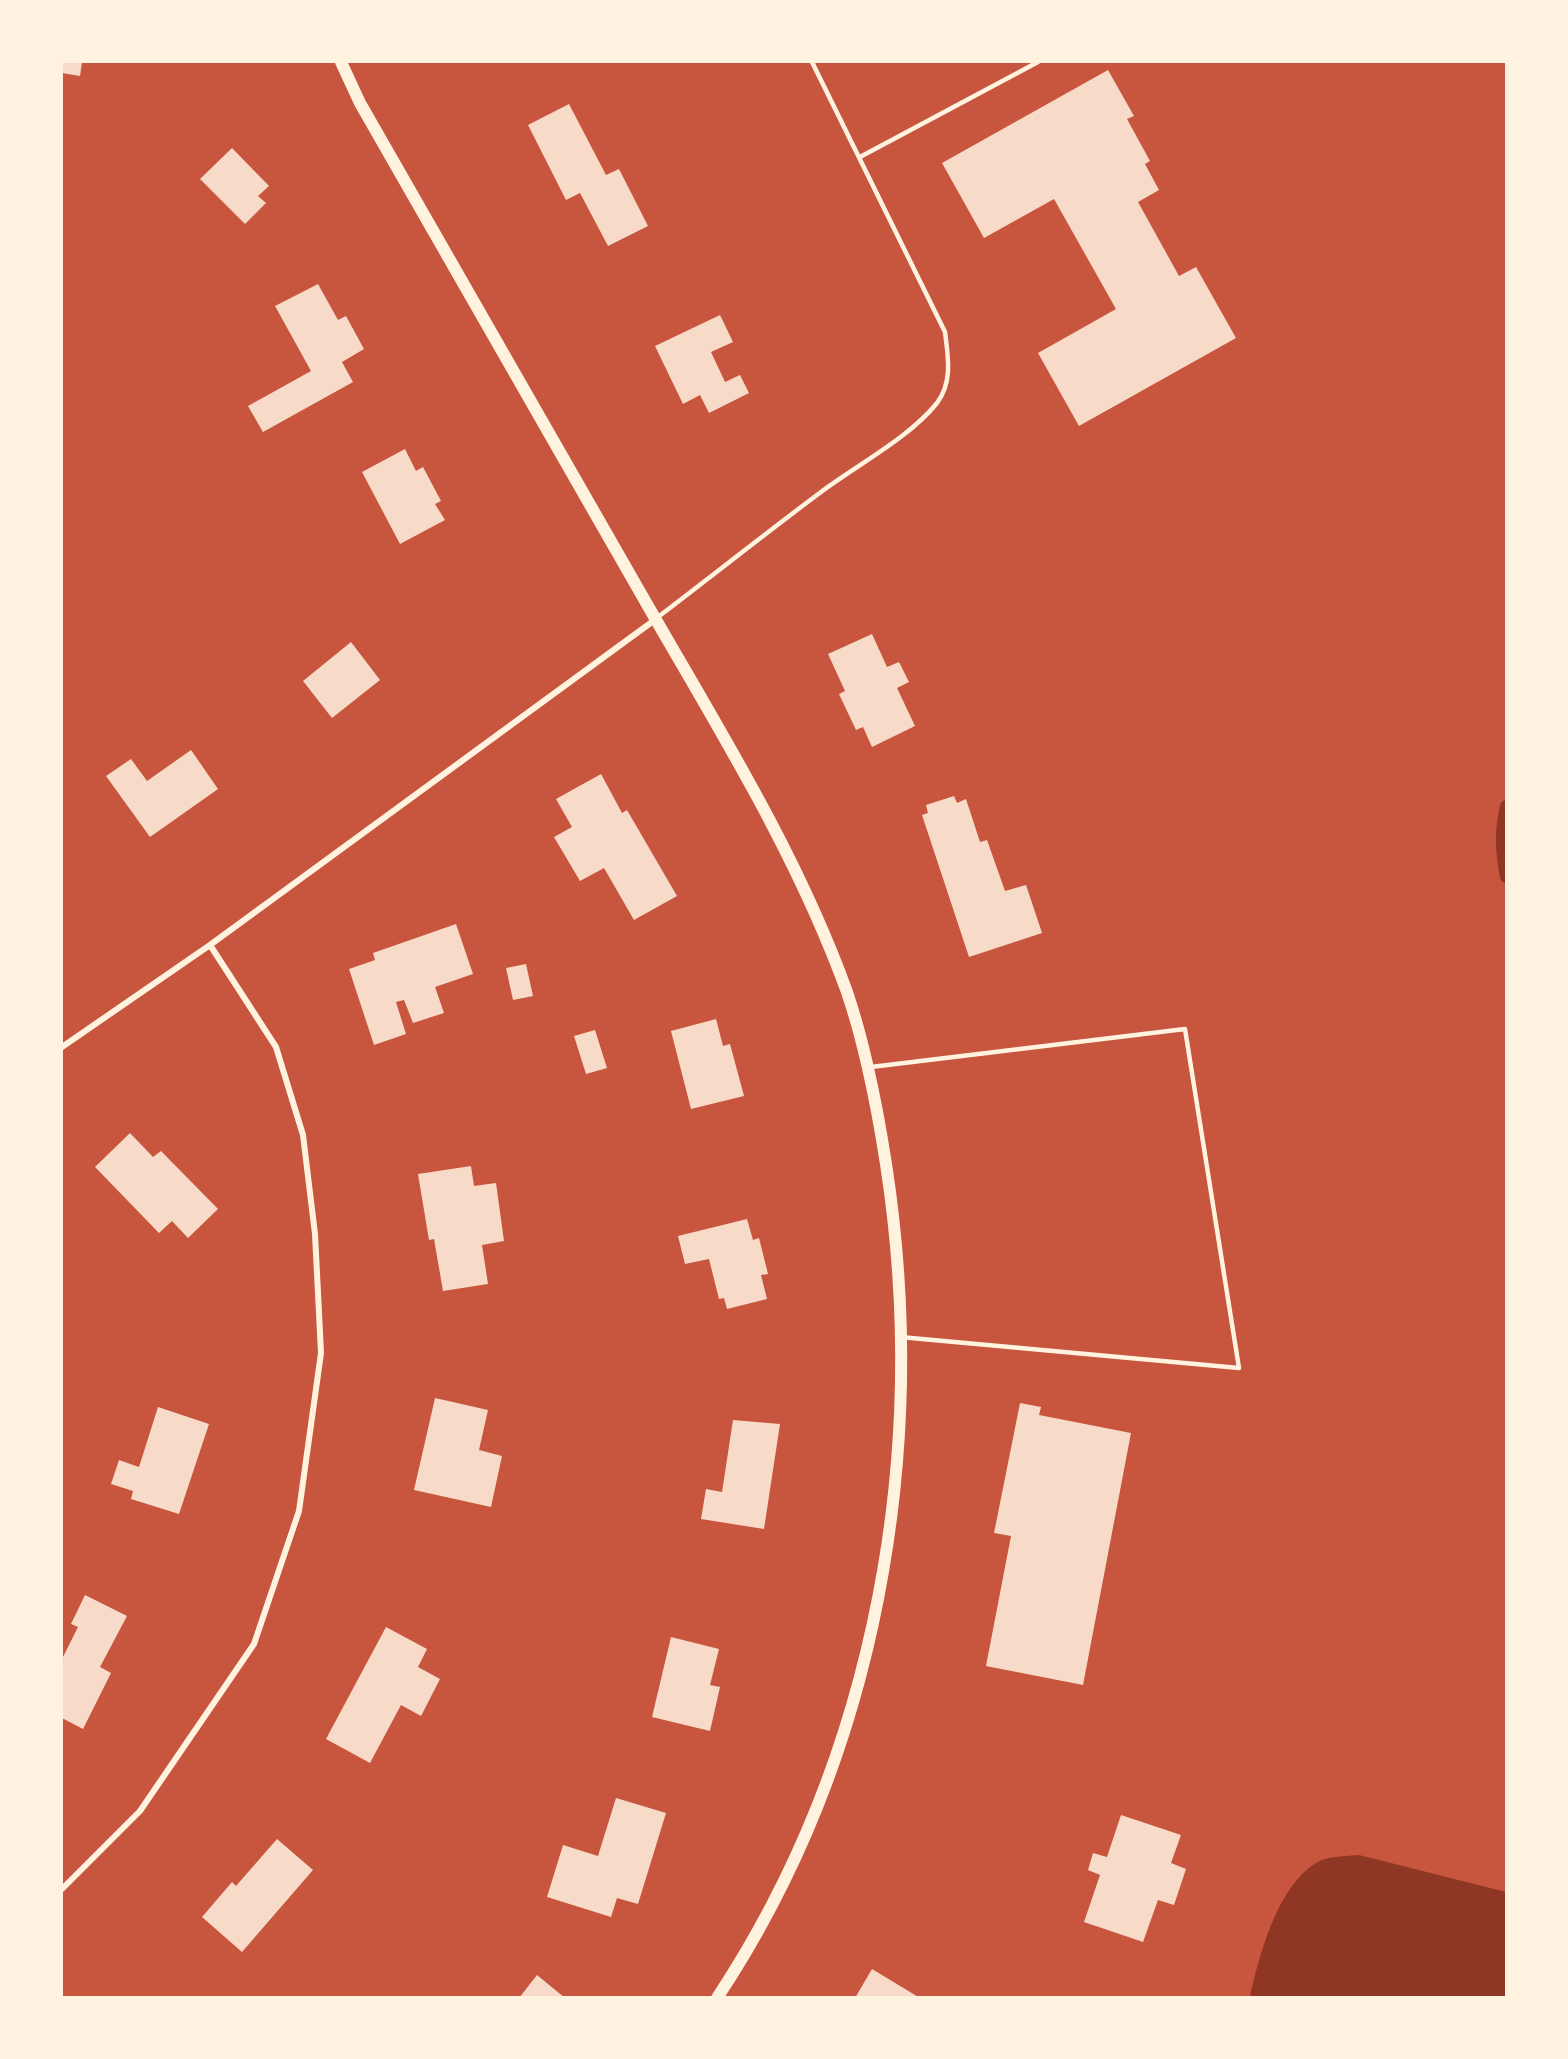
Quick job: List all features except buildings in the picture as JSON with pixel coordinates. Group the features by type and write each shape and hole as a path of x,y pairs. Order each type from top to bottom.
{"main road":[{"path":"341,62 360,103 763,804 795,867 848,997 869,1068 893,1207 899,1278 898,1441 891,1522 875,1612 855,1696 829,1778 799,1851 765,1920 717,1998"}],"street":[{"path":"62,1047 210,945 656,619"},
{"path":"62,1889 140,1811 254,1644 299,1511 321,1353 315,1234 303,1135 276,1047 210,945"}],"lane":[{"path":"656,619 821,492 917,423 938,401 947,381 949,362 945,332 812,62"},
{"path":"860,158 1038,62"},
{"path":"869,1068 1185,1029 1239,1368 900,1338"}],"shaded area":[{"path":"1359,1855 1506,1892 1506,1997 1250,1997 1273,1920 1294,1884 1307,1870 1322,1860"}],"waterway":[{"path":"1506,806 1502,842 1506,877"}]}
